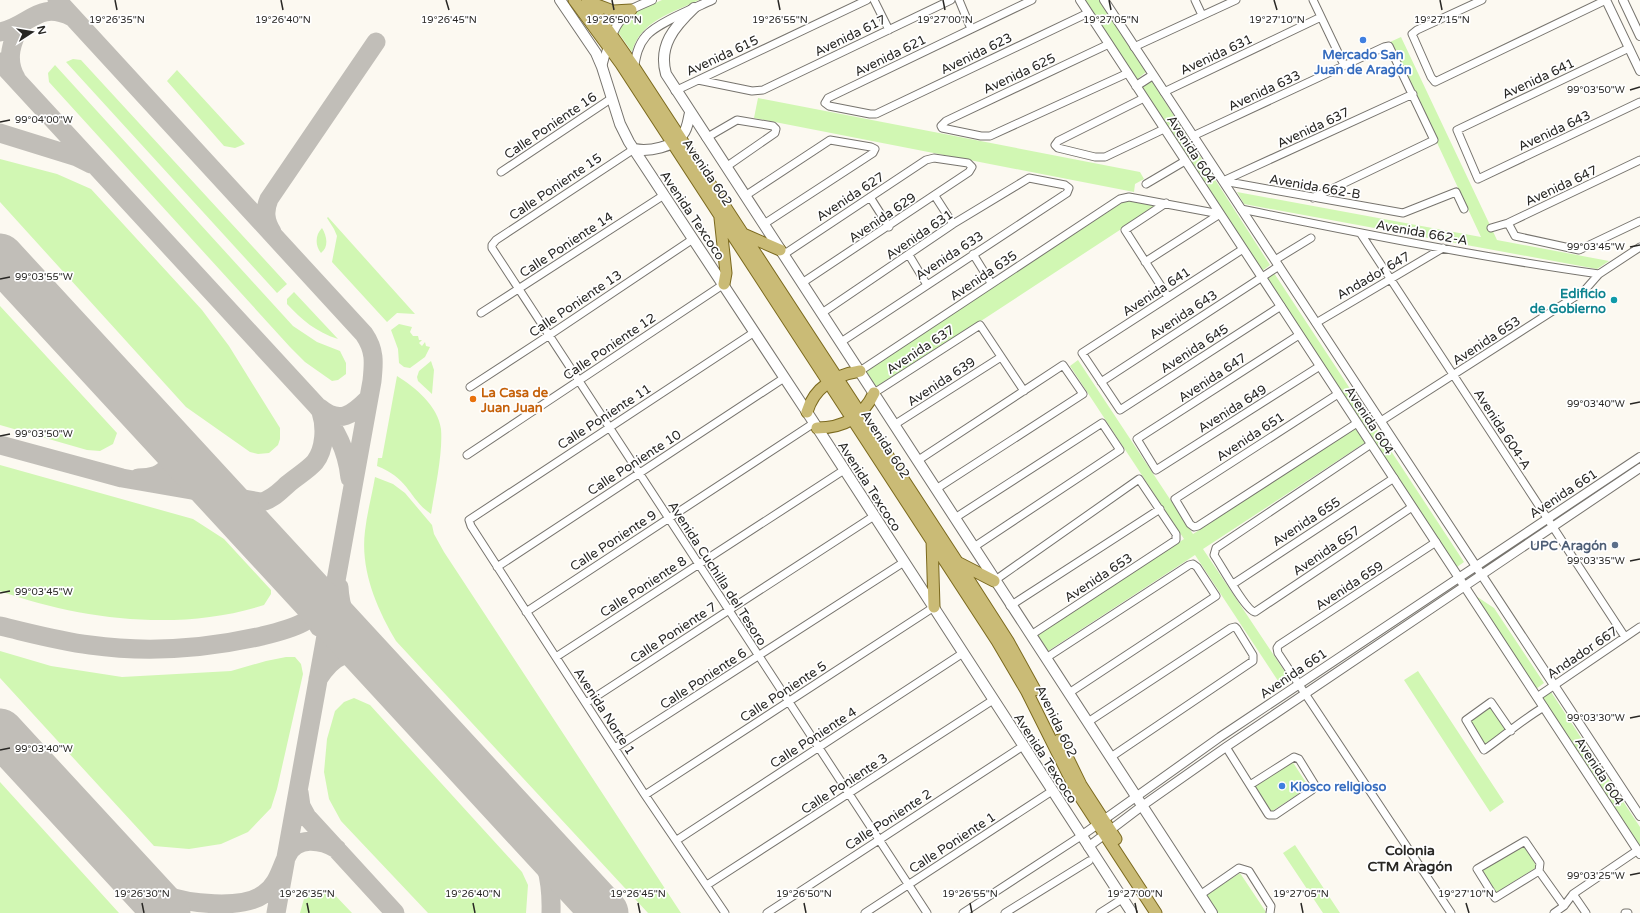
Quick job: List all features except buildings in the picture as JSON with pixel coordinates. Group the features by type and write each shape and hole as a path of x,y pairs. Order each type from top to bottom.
{"main road":[{"name":"Avenida Texcoco","path":"560,0 589,42 602,67 620,124 634,149 724,284 753,333 807,412 1132,913"},
{"name":"Avenida 602","path":"574,0 634,67 720,216 833,380"},
{"name":"Avenida 602","path":"587,0 610,41 675,140 741,233 932,539 1013,665 1077,792 1165,913"},
{"path":"587,0 613,12 631,10"},
{"name":"Avenida 602","path":"694,8 673,32 664,51 666,74 675,91 764,224 974,547 1010,606 1031,635 1212,913"},
{"path":"634,149 655,149 675,140 687,126 690,113"},
{"path":"720,216 726,273 724,284"},
{"path":"741,233 782,252"},
{"path":"807,412 813,396 833,380 860,372"},
{"path":"815,425 836,426 856,416 867,406 874,393"},
{"name":"Avenida 602","path":"856,416 958,563 1021,663 1101,823"},
{"path":"932,539 934,607"},
{"path":"958,563 994,581"},
{"name":"Avenida 602","path":"1108,833 1156,913"}],"street":[{"path":"602,67 610,41 620,22 631,10 652,0"},
{"path":"634,67 639,48 646,35 655,28 712,0"},
{"name":"Avenida 615","path":"675,91 867,0"},
{"path":"874,0 889,30"},
{"name":"Avenida 617","path":"698,80 758,91 951,0"},
{"path":"959,0 971,29"},
{"name":"Avenida 621","path":"825,103 828,98 1032,0"},
{"name":"Avenida 604","path":"1080,0 1639,852"},
{"path":"1195,0 1202,15"},
{"path":"1134,47 1236,0"},
{"path":"1313,0 1344,65"},
{"path":"1479,1 1417,30 1412,34 1431,77 1435,82 1606,0 1640,71"},
{"path":"1623,0 1640,36"},
{"name":"Avenida 604","path":"1107,1 1134,47 1640,816"},
{"name":"Avenida 623","path":"825,103 829,106 874,114 1088,13"},
{"name":"Avenida 631","path":"1164,92 1321,17"},
{"name":"Avenida 625","path":"1109,44 946,121 941,126 942,128 988,136 1128,73"},
{"name":"Avenida 633","path":"1193,136 1344,65 1389,46 1413,94"},
{"name":"Avenida 641","path":"1478,179 1457,130 1629,48"},
{"path":"1136,86 1153,75"},
{"path":"1313,198 1434,140 1413,94"},
{"name":"Avenida 637","path":"1223,181 1413,94"},
{"name":"Calle Poniente 16","path":"501,172 612,98"},
{"path":"1144,98 1058,141 1055,145 1058,148 1073,152 1095,157 1105,157 1164,129"},
{"name":"Avenida 643","path":"1478,179 1640,102"},
{"path":"706,138 737,120 773,126 776,129 775,133 726,166"},
{"path":"745,196 832,140 872,147 875,149 873,153 764,224"},
{"name":"Calle Poniente 15","path":"492,245 496,240 634,149"},
{"name":"Avenida 627","path":"782,252 931,158 968,163 972,167"},
{"name":"Avenida 647","path":"1491,228 1508,223 1640,160"},
{"path":"1146,184 1185,161"},
{"name":"Avenida 629","path":"802,283 935,196 969,172 972,167"},
{"name":"Avenida 631","path":"822,313 909,256 953,224 1030,177 1065,184 1069,188"},
{"name":"Avenida 662-B","path":"1223,181 1403,213 1456,192 1464,209"},
{"name":"Avenida 633","path":"841,342 1067,193 1069,188"},
{"name":"Calle Poniente 14","path":"481,314 664,195"},
{"path":"870,196 889,227"},
{"path":"935,196 953,224"},
{"name":"Avenida 635","path":"860,372 991,283 1120,199 1129,197 1166,203"},
{"path":"1168,297 1126,233 1126,229 1166,203 1220,214"},
{"name":"Avenida 662-A","path":"1241,209 1361,234 1599,274"},
{"path":"1145,262 1220,214"},
{"path":"1508,223 1515,236 1579,250 1640,221"},
{"name":"Avenida 604-A","path":"1361,234 1625,637"},
{"name":"Avenida 643","path":"1101,382 1262,277 1277,263 1311,238"},
{"name":"Calle Poniente 13","path":"470,387 693,239"},
{"name":"Avenida Cuchilla del Tesoro","path":"492,245 518,290 578,382 609,426 668,519 926,913"},
{"name":"Andador 647","path":"1316,323 1443,248"},
{"name":"Avenida 653","path":"1380,421 1584,291 1599,274 1640,248"},
{"name":"Avenida 641","path":"1101,382 1082,353 1243,249"},
{"path":"973,254 991,283"},
{"path":"909,256 927,285"},
{"name":"Calle Poniente 12","path":"467,455 724,284"},
{"name":"Avenida 645","path":"1101,382 1120,410 1281,306"},
{"name":"Avenida 637","path":"874,393 980,325 1001,357"},
{"name":"Calle Poniente 11","path":"469,520 609,426 753,333"},
{"name":"Avenida 647","path":"1156,470 1137,439 1299,335"},
{"path":"1001,357 1024,391"},
{"name":"Avenida 639","path":"894,426 1001,357"},
{"path":"917,461 1063,365 1083,394 936,489"},
{"name":"Avenida 649","path":"1156,470 1320,366"},
{"name":"Calle Poniente 10","path":"497,567 784,378"},
{"name":"Avenida 651","path":"1338,394 1175,499 1194,527 1198,526 1357,423"},
{"path":"955,518 1102,423 1120,450 974,547"},
{"name":"Calle Poniente 9","path":"526,612 815,425"},
{"path":"1233,584 1214,551 1286,500 1371,444"},
{"name":"Avenida 661","path":"963,913 1101,823 1136,796 1299,684 1640,457"},
{"name":"Avenida 661","path":"1088,847 1142,806 1226,747 1640,468"},
{"name":"Calle Poniente 8","path":"556,657 844,470"},
{"name":"Avenida 655","path":"1233,584 1394,478"},
{"path":"994,581 1139,479 1160,509 1010,606"},
{"path":"1573,502 1578,509"},
{"name":"Avenida 657","path":"1233,584 1253,612 1257,611 1412,507"},
{"name":"Avenida 653","path":"1031,635 1176,540 1178,537 1160,509"},
{"name":"Calle Poniente 7","path":"586,703 874,516"},
{"name":"Avenida Norte 1","path":"469,520 471,526 526,612 725,913"},
{"name":"Avenida 659","path":"1299,684 1277,648 1279,645 1436,542"},
{"name":"Calle Poniente 6","path":"616,748 904,562"},
{"path":"1046,658 1188,565 1194,564 1197,567 1216,596 1069,693"},
{"name":"Calle Poniente 5","path":"646,795 934,607"},
{"path":"1088,722 1230,628 1234,627 1254,659 1111,757"},
{"name":"Andador 667","path":"1537,697 1625,637 1639,630"},
{"name":"Calle Poniente 4","path":"677,840 963,653"},
{"path":"1299,684 1451,913"},
{"name":"Calle Poniente 3","path":"707,886 993,700"},
{"path":"1511,731 1491,702 1466,720 1484,750 1511,731 1544,707"},
{"name":"Calle Poniente 2","path":"767,913 878,839 1023,746"},
{"path":"1226,747 1268,814 1271,816 1275,815 1312,790 1314,785 1299,759 1294,757 1250,785"},
{"name":"Calle Poniente 1","path":"865,913 1052,791"},
{"path":"1539,871 1495,898 1477,869 1525,841 1540,863 1539,871 1564,906"},
{"path":"1554,913 1564,906 1573,894 1639,852"},
{"path":"1005,913 1089,861"},
{"path":"1200,895 1239,868 1249,871 1271,906 1270,913"},
{"path":"1573,894 1586,913"},
{"path":"1100,913 1122,899"}],"green space":[{"path":"662,0 699,0 658,19 650,25 636,41 632,52 618,32 622,25 637,12"},
{"path":"1083,0 1099,0 1146,72 1136,80"},
{"path":"1401,37 1497,240 1609,261 1597,269 1244,204 1237,192 1481,237 1390,42"},
{"path":"73,59 81,60 287,284 277,293 66,62"},
{"path":"55,65 293,326 317,342 340,351 346,363 346,374 338,380 332,381 305,362 290,347 49,82 48,73"},
{"path":"177,70 245,144 235,148 224,146 167,81"},
{"path":"1151,80 1270,265 1262,271 1140,87"},
{"path":"758,98 1140,172 1144,179 1135,184 1134,192 754,118"},
{"path":"0,159 57,174 91,189 202,310 229,346 280,428 280,439 278,445 269,453 258,454 250,452 186,407 0,202"},
{"path":"1126,200 1158,205 877,389 866,371"},
{"path":"328,217 415,314 397,313 387,322 332,262 337,236 327,218"},
{"path":"322,228 325,234 326,245 324,251 321,253 317,244 317,237"},
{"path":"1274,273 1464,562 1457,567 1266,278"},
{"path":"294,292 338,339 323,333 310,325 287,304 287,299"},
{"path":"0,306 117,433 113,444 100,451 87,450 0,425"},
{"path":"399,324 412,327 410,332 413,336 418,336 419,340 422,340 419,343 422,346 425,342 426,346 430,347 425,357 410,368 404,367 399,363 398,349 391,330"},
{"path":"1078,360 1193,534 1356,427 1366,442 1203,549 1291,681 1282,687 1195,555 1048,651 1038,635 1184,539 1070,366"},
{"path":"431,361 434,370 432,394 418,381 417,377 419,371"},
{"path":"397,376 411,386 431,405 439,421 441,429 441,449 431,514 423,508 403,483 388,471 377,466 378,458 382,458"},
{"path":"0,465 193,519 224,539 271,590 271,594 264,605 232,613 199,618 165,620 131,619 97,615 31,601 0,591"},
{"path":"375,477 393,484 405,493 432,525 434,534 444,552 681,913 648,913 396,641 382,616 372,589 365,560 365,531"},
{"path":"1476,596 1494,608 1544,683 1536,689"},
{"path":"0,651 51,666 122,677 231,671 266,661 286,657 295,657 301,664 303,674 277,789 271,808 248,832 221,844 189,849 154,846 0,678"},
{"path":"1418,671 1504,802 1490,812 1404,680"},
{"path":"1551,692 1640,827 1640,847 1542,698"},
{"path":"354,698 370,705 522,872 528,885 526,913 428,913 341,821 329,799 324,772 327,739 335,711 344,702"},
{"path":"1491,705 1508,731 1484,747 1467,721"},
{"path":"1292,761 1309,787 1271,812 1254,787"},
{"path":"0,782 119,913 0,913"},
{"path":"1523,843 1537,867 1496,893 1482,869"},
{"path":"1295,845 1340,913 1323,913 1283,853"},
{"path":"1240,873 1266,912 1265,913 1216,913 1205,896"},
{"path":"315,889 332,892 352,913 300,913 305,895"}],"taxiway":[{"path":"57,0 364,334 372,351 372,381 276,913"},
{"path":"0,32 19,25 34,16 51,11 72,17"},
{"path":"16,78 10,57 15,37 21,24"},
{"path":"272,232 266,216 266,208 269,199 376,42"},
{"path":"0,62 317,406 335,430 346,457 350,478"},
{"path":"0,133 77,157 91,164"},
{"path":"320,408 334,416 346,416 368,399"},
{"path":"0,445 122,478 261,502 276,495 315,462 321,451 324,438 324,424 321,412"},
{"path":"138,478 158,474 165,470 169,464 170,449 167,440 161,431"},
{"path":"199,473 218,487 231,493"},
{"path":"289,570 305,596 319,627"},
{"path":"339,587 341,603 346,619 361,648"},
{"path":"0,626 45,637 90,645 133,649 198,647 262,636 293,627 311,618 319,611 326,603 331,593"},
{"path":"318,679 330,664 343,655 358,655 375,664"},
{"path":"299,792 301,806 307,817 395,913"},
{"path":"525,828 532,837 543,857 549,878 551,913"},
{"path":"134,878 148,887 173,898 200,903 229,904 254,899 269,890 276,881 291,849 296,845 310,841 324,843 337,849"}],"runway":[{"path":"0,257 605,913"},
{"path":"0,732 167,913"}],"place":[{"name":"Mercado San Juan de Aragón","path":"1363,40"},
{"name":"Edificio de Gobierno","path":"1614,300"},
{"name":"La Casa de Juan Juan","path":"473,399"},
{"name":"UPC Aragón","path":"1615,545"},
{"name":"Kiosco religioso","path":"1282,786"}],"district":[{"name":"Colonia CTM Aragón","path":"1410,858"}]}
